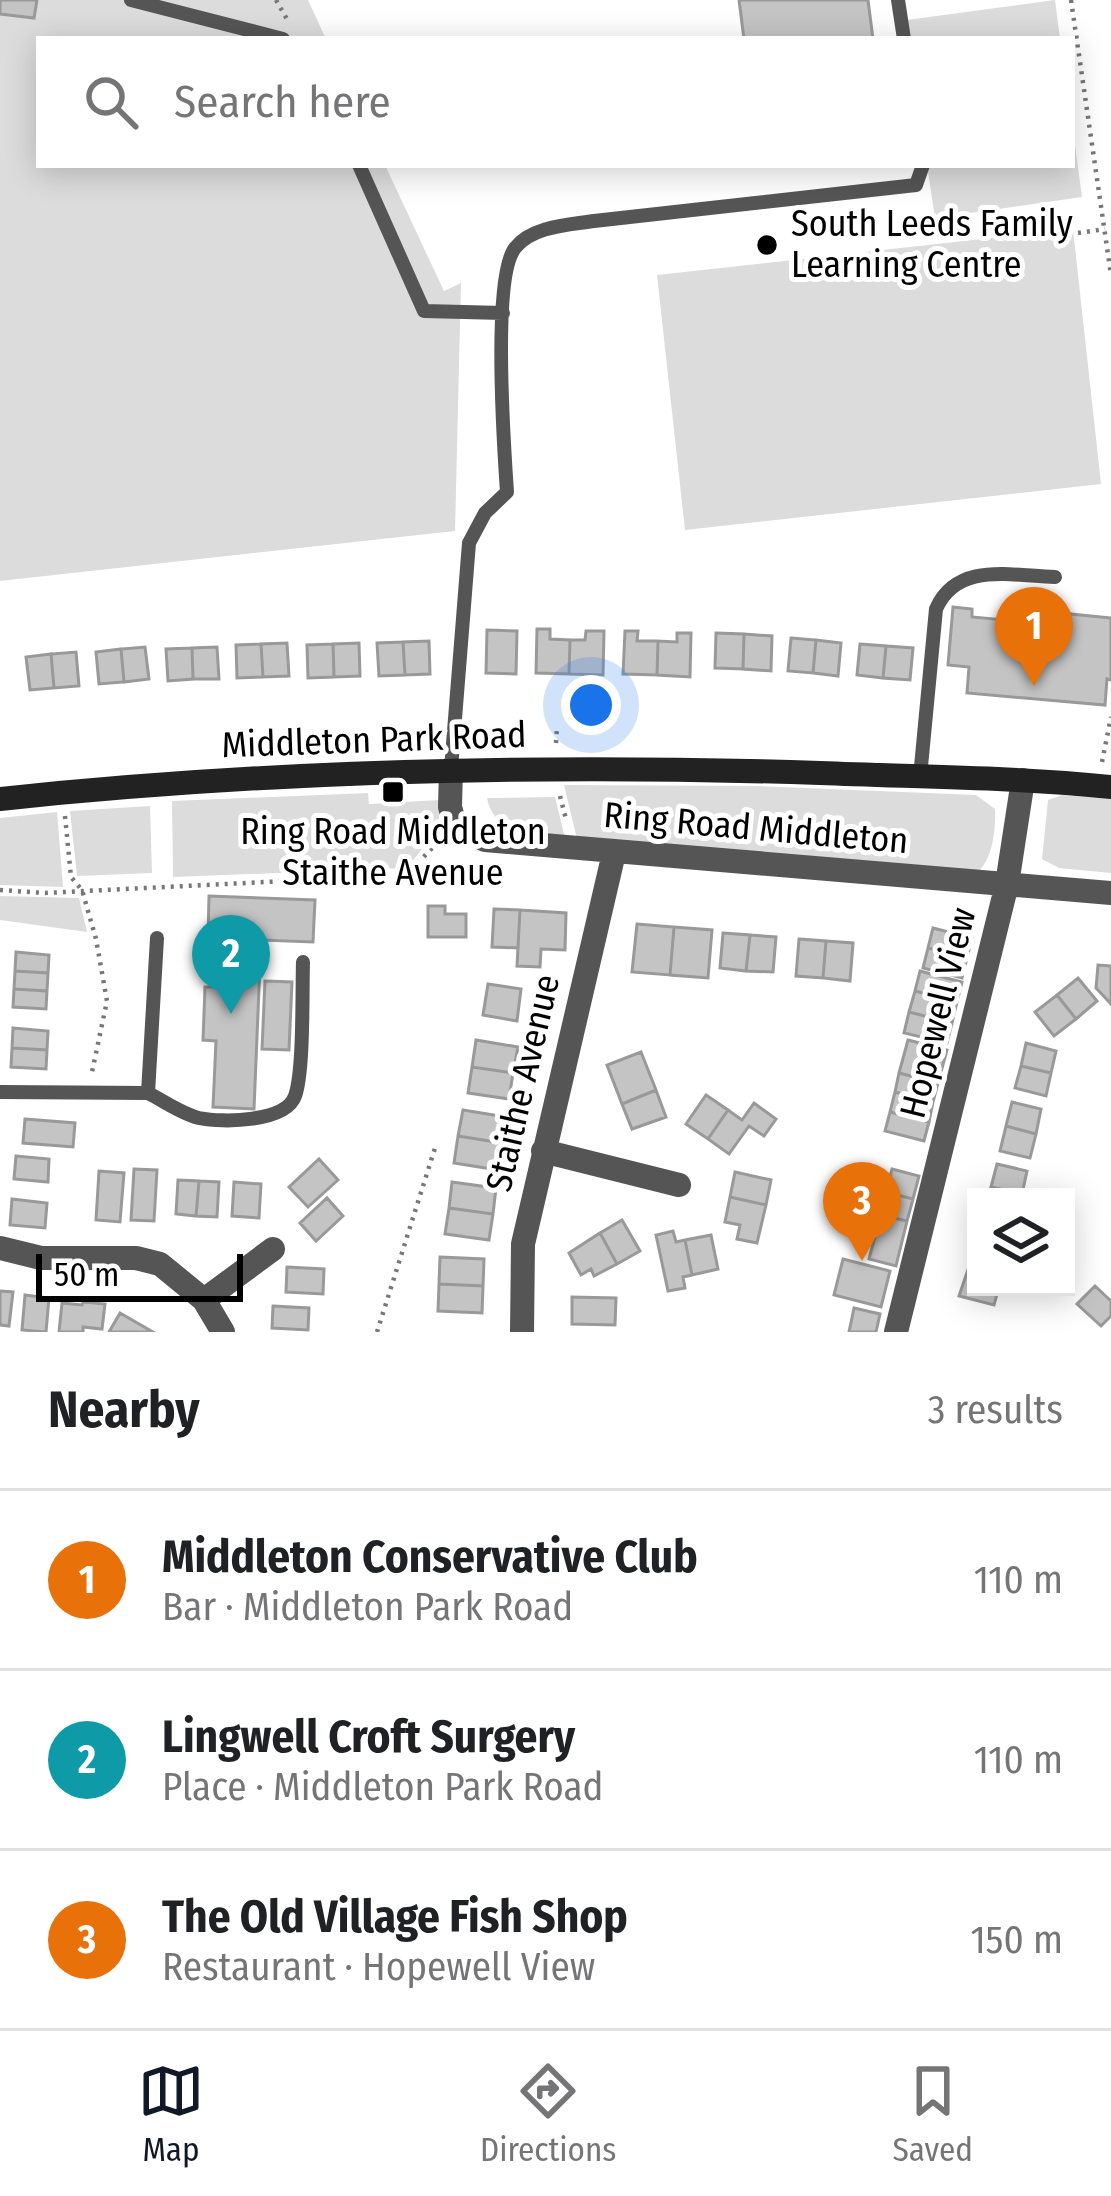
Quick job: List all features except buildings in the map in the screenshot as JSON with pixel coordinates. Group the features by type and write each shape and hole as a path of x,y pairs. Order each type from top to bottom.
{"street":[{"name":"Middleton Park Road","path":"0,799 451,769 659,768 1106,787"},
{"path":"451,769 454,825"},
{"name":"Hopewell View","path":"896,1332 1007,884 1023,780"},
{"name":"Ring Road Middleton","path":"454,825 485,840 1111,893"},
{"name":"Staithe Avenue","path":"522,1332 523,1244 614,853"},
{"path":"543,1151 680,1185"},
{"path":"0,1248 41,1258 136,1258 160,1264 204,1300 223,1332"},
{"path":"204,1300 273,1249"}],"lane":[{"path":"131,0 271,36"},
{"path":"898,0 904,36"},
{"path":"360,168 424,311 502,313"},
{"path":"451,769 469,543 485,513 507,492 502,313 505,271 515,246 543,230 916,185 921,168"},
{"path":"920,777 942,597 974,575 1055,577"},
{"path":"148,1093 157,938"},
{"path":"0,1092 148,1093 199,1118 262,1118 282,1112 298,1084 303,962"}],"path":[{"path":"1071,0 1111,275"},
{"path":"1078,233 1105,229"},
{"path":"1106,787 1102,752 1111,717"},
{"path":"554,768 572,848"},
{"path":"63,792 71,877 82,890 107,1001 86,1096"},
{"path":"0,890 406,875 454,825"},
{"path":"377,1332 435,1148"}],"shaded area":[{"path":"0,0 308,0 325,36 36,36 36,168 386,168 444,291 461,283 455,531 0,581"},
{"path":"1055,0 1060,36 910,36 907,20"},
{"path":"1075,145 1082,197 935,218 927,168 1075,168"},
{"path":"1073,229 1101,484 685,530 657,275"},
{"path":"564,785 757,786 976,795 995,809 994,833 979,871 577,839"},
{"path":"368,793 369,804 440,800 439,827 407,868 173,877 172,801"},
{"path":"1062,795 1111,799 1111,873 1059,868 1042,859 1048,800"},
{"path":"555,797 565,838 506,826 487,798"},
{"path":"150,806 152,873 77,876 70,811"},
{"path":"57,812 63,887 0,885 0,818"},
{"path":"0,896 79,898 87,932 0,920"}],"place":[{"name":"South Leeds Family Learning Centre","path":"767,245"},
{"name":"Middleton Conservative Club","path":"1034,686"},
{"name":"Ring Road Middleton Staithe Avenue","path":"393,792"},
{"name":"Lingwell Croft Surgery","path":"231,1014"},
{"name":"The Old Village Fish Shop","path":"862,1261"}]}
